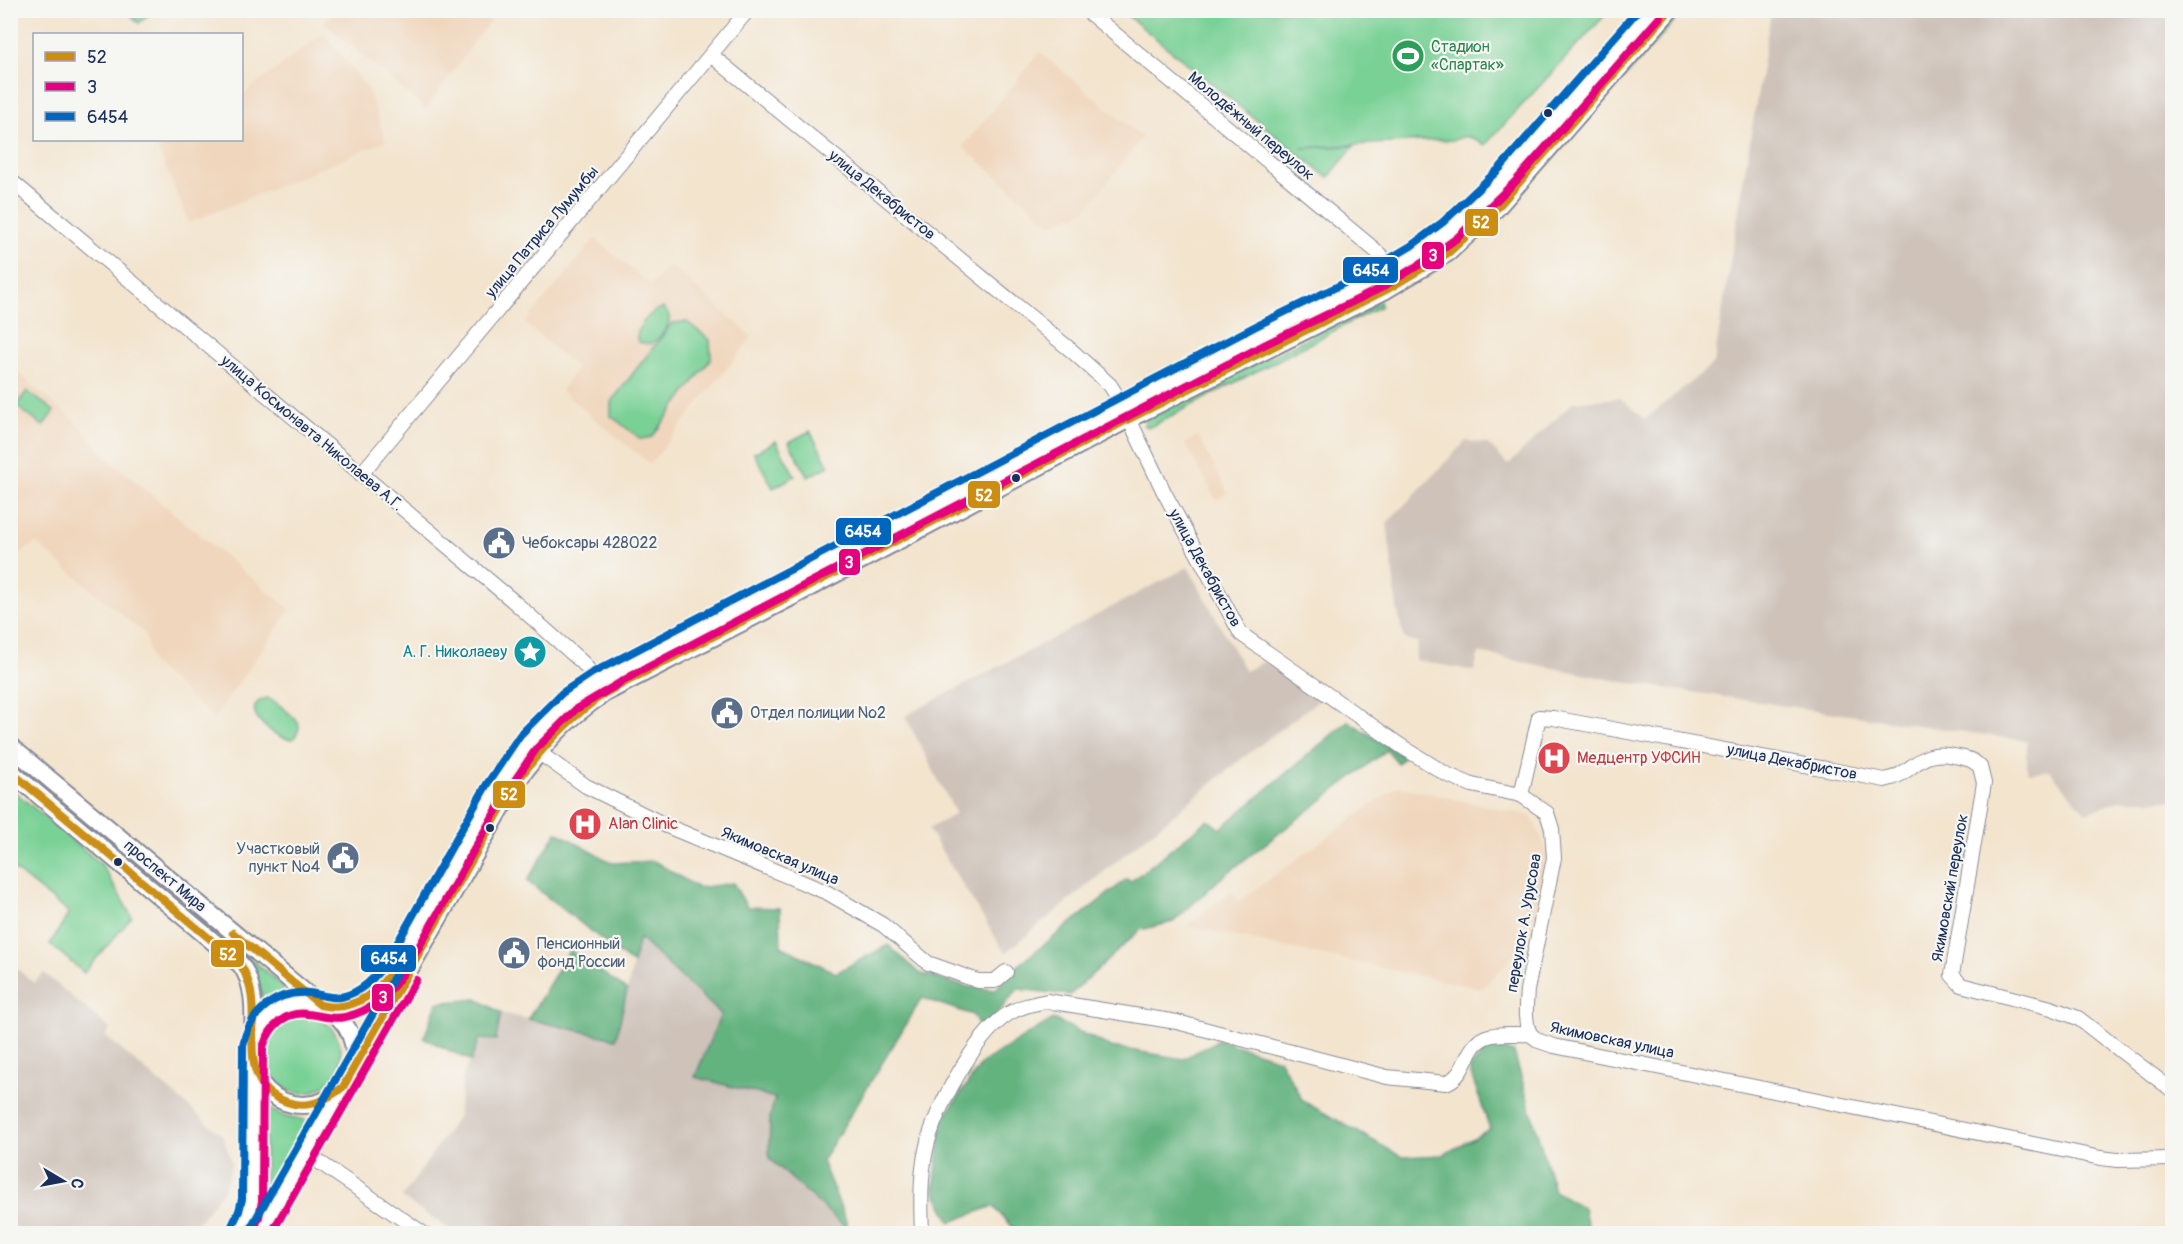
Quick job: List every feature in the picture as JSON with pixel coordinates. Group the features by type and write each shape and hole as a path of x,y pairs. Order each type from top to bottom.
{"main road":[{"path":"343,1087 327,1100 315,1104 288,1103 276,1098 261,1084 255,1072 252,1052 261,1024 277,1010 298,1003 344,1007 358,1002 378,989 399,961 496,789 528,742 569,701 602,688 1126,413 1394,268 1437,240 1485,199 1652,10"},
{"path":"1126,413 1386,290 1448,253 1496,209 1670,10"},
{"path":"259,1233 509,795 538,752 563,724 602,688"},
{"name":"проспект Мира","path":"10,746 322,1006"},
{"name":"проспект Мира","path":"10,771 241,965 248,976 251,992 252,1200 249,1214 240,1233"},
{"path":"40,795 52,781"},
{"path":"322,1006 343,1022 351,1035 354,1052 352,1070"}],"street":[{"name":"улица Патриса Лумумбы","path":"361,474 748,10"},
{"name":"Молодёжный переулок","path":"1086,10 1394,268"},
{"name":"улица Декабристов","path":"711,55 1072,351 1110,385 1164,492 1241,634 1401,746 1456,779 1472,785 1521,795 1539,717 1885,780"},
{"name":"улица Космонавта Николаева А.Г.","path":"10,180 560,641 583,663 602,688"},
{"name":"Якимовская улица","path":"538,752 586,786 667,826 828,893 883,925 928,963 978,981 994,981 1006,972"},
{"name":"Якимовский переулок","path":"1885,780 1895,778 1929,755 1948,754 1968,758 1980,767 1984,783 1952,975 1961,985 2051,1008 2078,1018 2172,1090"},
{"name":"переулок А. Урусова","path":"1521,795 1547,813 1554,845 1552,878 1527,990 1525,1011 1530,1034"},
{"name":"Якимовская улица","path":"922,1233 920,1193 926,1150 944,1098 991,1028 1008,1013 1027,1005 1047,1001 1178,1023 1387,1077 1446,1083 1454,1080 1460,1074 1468,1054 1476,1044 1487,1037 1530,1034 1539,1041 1554,1046 2101,1158 2172,1159"},
{"path":"306,1153 424,1233"}],"shaded area":[{"path":"333,11 497,11 426,109 324,23"},
{"path":"1771,11 2172,11 2172,800 2120,800 2086,813 2050,771 2029,773 2027,741 1623,682 1479,653 1474,671 1415,660 1418,642 1404,639 1397,608 1387,523 1466,441 1488,444 1508,465 1573,402 1620,398 1645,419 1714,363"},
{"path":"324,33 368,89 386,141 189,223 155,142 243,141 243,94"},
{"path":"1040,52 1142,137 1086,210 1051,224 963,147"},
{"path":"595,239 651,285 670,265 752,337 650,464 561,391 577,368 525,323"},
{"path":"11,366 82,428 107,458 290,610 214,718 152,664 145,634 36,543 20,553 11,563"},
{"path":"1198,436 1228,493 1216,500 1185,443"},
{"path":"1188,567 1245,671 1265,661 1319,700 1235,764 1005,953 928,829 956,814 905,716"},
{"path":"1398,786 1531,816 1549,854 1526,960 1512,957 1482,989 1186,926 1231,891 1239,901"},
{"path":"639,937 721,1014 775,1098 770,1117 769,1158 849,1233 455,1233 402,1198 458,1116 463,1077 479,1039 496,1039 501,1013 616,1039"},
{"path":"10,963 34,983 44,973 110,1029 105,1036 223,1136 232,1163 225,1188 190,1233 11,1233"}],"green space":[{"path":"1609,10 1485,145 1470,137 1465,137 1448,141 1301,148 1354,146 1328,178 1122,11"},
{"path":"126,11 153,11 139,23"},
{"path":"1676,11 1683,11 1486,233 1477,237"},
{"path":"1380,301 1381,306 1150,427 1144,426 1145,420"},
{"path":"663,308 669,317 667,328 650,344 638,342 638,332 644,321 653,312"},
{"path":"687,322 710,340 711,359 652,437 641,439 611,416 611,402 672,323"},
{"path":"27,391 54,411 43,426 16,406"},
{"path":"810,431 829,466 808,477 789,442"},
{"path":"776,441 795,476 773,488 754,453"},
{"path":"267,698 285,710 298,723 298,730 293,739 277,735 261,723 254,708 258,702"},
{"path":"1348,721 1404,757 1398,763 1387,750 1221,878 1173,922 1140,930 1070,995 1018,989 981,1032 973,1015 922,998 822,1161 851,1233 769,1158 770,1117 775,1098 695,1077 721,1014 639,938 633,964 527,881 557,832 612,863 654,861 698,888 733,883 747,907 780,908 781,946 836,973 888,945 919,973 964,986 995,990 1022,962 1127,879 1130,882 1208,820 1220,829"},
{"path":"10,788 102,865 132,917 84,973 50,944 69,913 11,867"},
{"path":"53,790 284,987 283,993 264,1001 252,967 244,955 51,794"},
{"path":"570,950 627,990 616,1039 528,1019"},
{"path":"477,999 501,1013 496,1040 479,1039 471,1061 424,1038 437,1003"},
{"path":"302,1015 317,1018 334,1032 341,1054 338,1069 324,1086 302,1093 287,1090 270,1076 263,1054 266,1039 280,1022"},
{"path":"1053,1019 1111,1047 1183,1059 1219,1040 1279,1059 1303,1101 1402,1157 1443,1155 1490,1129 1469,1068 1491,1046 1514,1052 1554,1191 1584,1208 1589,1233 1017,1233 993,1206 951,1222 934,1190 942,1120 982,1063"},
{"path":"271,1110 286,1117 304,1120 307,1122 308,1130 256,1226 253,1227 265,1194 265,1114"}],"transit line":[{"name":"6454","path":"230,1230 242,1199 243,1045 251,1023 266,1006 286,995 309,993 341,997 364,987 376,976 390,956 487,784 520,735 562,693 592,673 1256,326 1369,271 1411,246 1443,222 1500,168 1638,10"},
{"name":"52","path":"10,771 241,965 251,991 253,1059 262,1085 272,1095 295,1104 310,1104 324,1100 343,1087 514,786 555,735 579,713 605,693 1129,419 1386,290 1448,253 1496,209 1670,10"},
{"name":"3","path":"252,1234 262,1201 263,1047 266,1039 274,1027 292,1015 345,1017 374,1005 389,991 408,966 505,795 536,749 576,709 633,675 1266,344 1379,289 1422,263 1457,238 1515,182 1660,17"},
{"name":"52","path":"233,933 320,1005 345,1006 365,998 383,982 398,963"},
{"name":"6454","path":"250,1229 398,970"},
{"name":"3","path":"271,1234 416,980"}],"place":[{"name":"Стадион «Спартак»","path":"1408,56"},
{"name":"Чебоксары 428022","path":"499,543"},
{"name":"А. Г. Николаеву","path":"530,652"},
{"name":"Отдел полиции №2","path":"727,713"},
{"name":"Медцентр УФСИН","path":"1554,758"},
{"name":"Alan Clinic","path":"585,824"},
{"name":"Участковый пункт №4","path":"343,858"},
{"name":"Пенсионный фонд России","path":"514,953"}]}
